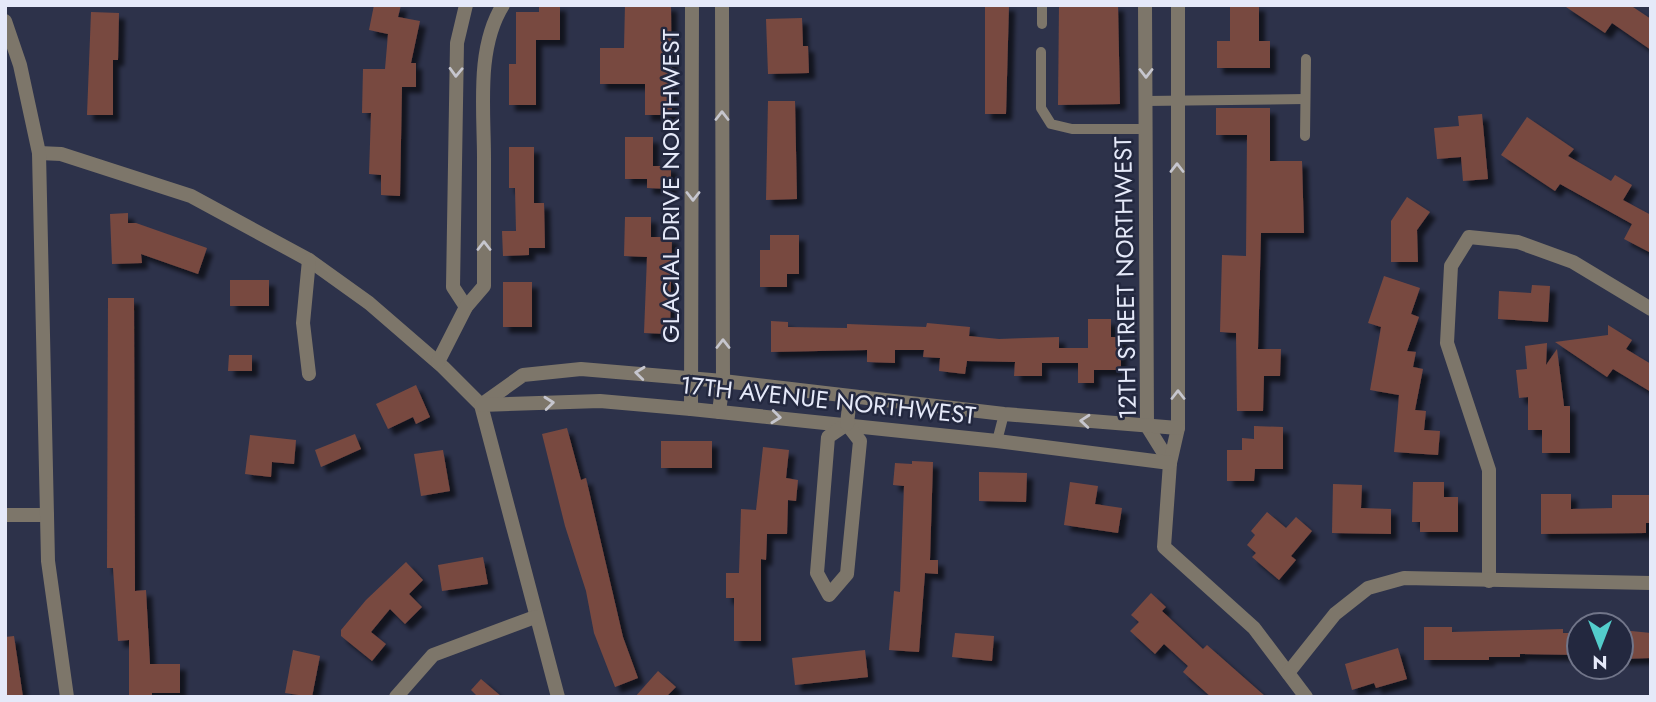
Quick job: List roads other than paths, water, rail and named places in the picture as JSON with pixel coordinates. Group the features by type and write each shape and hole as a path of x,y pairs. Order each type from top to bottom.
{"street":[{"path":"466,5 457,43 453,287 466,307"},
{"path":"438,362 466,307 484,286 485,83 488,46 496,17 503,5"},
{"name":"GLACIAL DRIVE NORTHWEST","path":"691,409 692,5"},
{"path":"719,412 723,381 722,5"},
{"name":"12TH STREET NORTHWEST","path":"1145,5 1147,426 1170,463"},
{"path":"1178,5 1178,428 1170,463 1164,547 1254,628 1306,697"},
{"path":"5,21 20,65 39,153 48,561 67,697"},
{"path":"39,153 61,154 191,196 309,260 369,303 438,362 481,405 558,697"},
{"path":"1489,581 1489,470 1447,343 1451,266 1469,237 1518,242 1573,262 1651,309"},
{"path":"309,260 303,323 309,373"},
{"path":"481,405 523,375 581,369 723,381 1004,414 1178,428"},
{"path":"847,424 828,437 817,573 829,595 847,574 860,441 847,424 850,397"},
{"name":"17TH AVENUE NORTHWEST","path":"481,405 600,401 847,424 1170,463"},
{"path":"5,515 47,515"},
{"path":"1288,673 1335,614 1368,588 1404,578 1651,583"},
{"path":"396,697 433,655 536,617"}],"lane":[{"path":"1042,5 1042,23"},
{"path":"1041,52 1041,108 1051,124 1072,129 1146,129"},
{"path":"1305,136 1306,59"},
{"path":"1146,101 1305,99"},
{"path":"997,441 1004,414"}]}
